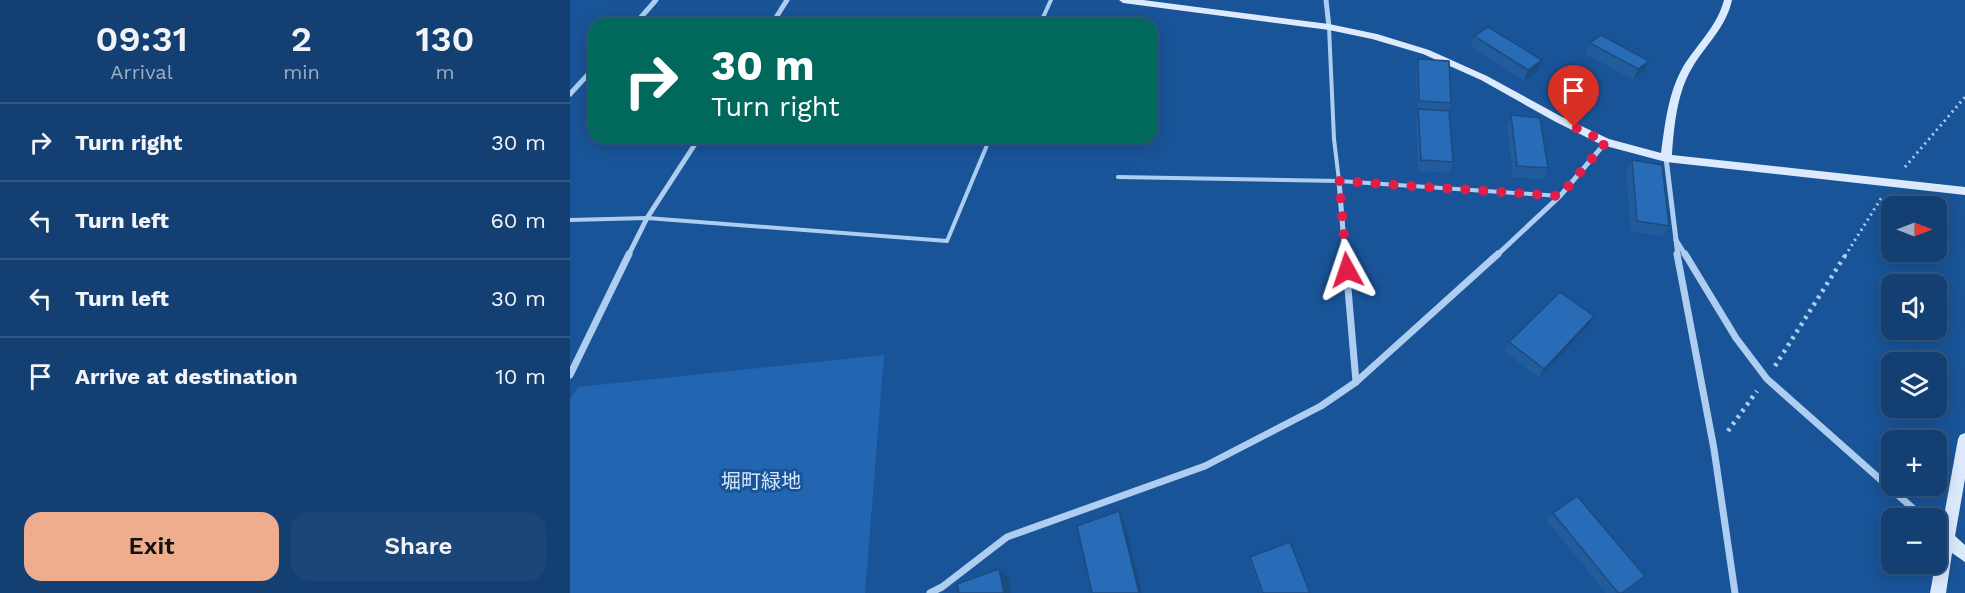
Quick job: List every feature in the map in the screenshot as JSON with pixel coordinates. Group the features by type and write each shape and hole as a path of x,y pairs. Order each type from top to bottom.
{"street":[{"path":"640,18 656,0"},
{"path":"776,18 788,0"},
{"path":"1122,0 1329,27 1374,36 1426,52 1484,78 1558,119 1606,142 1666,158 1965,191"},
{"path":"1326,0 1329,27"},
{"path":"1728,0 1721,22 1683,76 1667,139 1666,158 1674,237 1714,449 1735,593"},
{"path":"570,94 588,74"},
{"path":"930,593 941,590 1007,537 1205,466 1322,406 1356,382 1560,196 1606,142"},
{"path":"570,375 647,218 695,144"},
{"path":"1339,181 1356,382"},
{"path":"1674,237 1736,338 1767,379 1913,508"},
{"path":"1947,513 1965,439"},
{"path":"1947,539 1965,555"},
{"path":"1938,593 1939,574"}],"lane":[{"path":"1043,18 1051,0"},
{"path":"1329,27 1334,139 1339,181"},
{"path":"570,220 647,218 947,241 987,144"},
{"path":"1118,177 1339,181 1560,196"}],"path":[{"path":"1714,449 1767,379 1892,183 1965,97"}],"green space":[{"name":"堀町緑地","path":"884,355 865,593 570,593 570,399 578,387"}],"building":[{"path":"1488,27 1542,60 1528,70 1474,36"},
{"path":"1601,35 1649,61 1638,69 1590,43"},
{"path":"1418,59 1449,61 1451,103 1419,101"},
{"path":"1418,109 1449,111 1453,162 1421,160"},
{"path":"1511,115 1540,118 1548,168 1517,166"},
{"path":"1632,160 1662,165 1669,226 1637,221"},
{"path":"1560,292 1594,316 1544,369 1509,342"},
{"path":"1577,496 1645,576 1622,593 1618,593 1553,513"},
{"path":"1119,511 1139,593 1092,593 1077,526"},
{"path":"1290,542 1310,593 1263,593 1250,557"},
{"path":"999,569 1004,593 959,593 957,584"}],"route":[{"path":"1347,270 1339,181 1560,196 1606,142 1574,127"}]}
